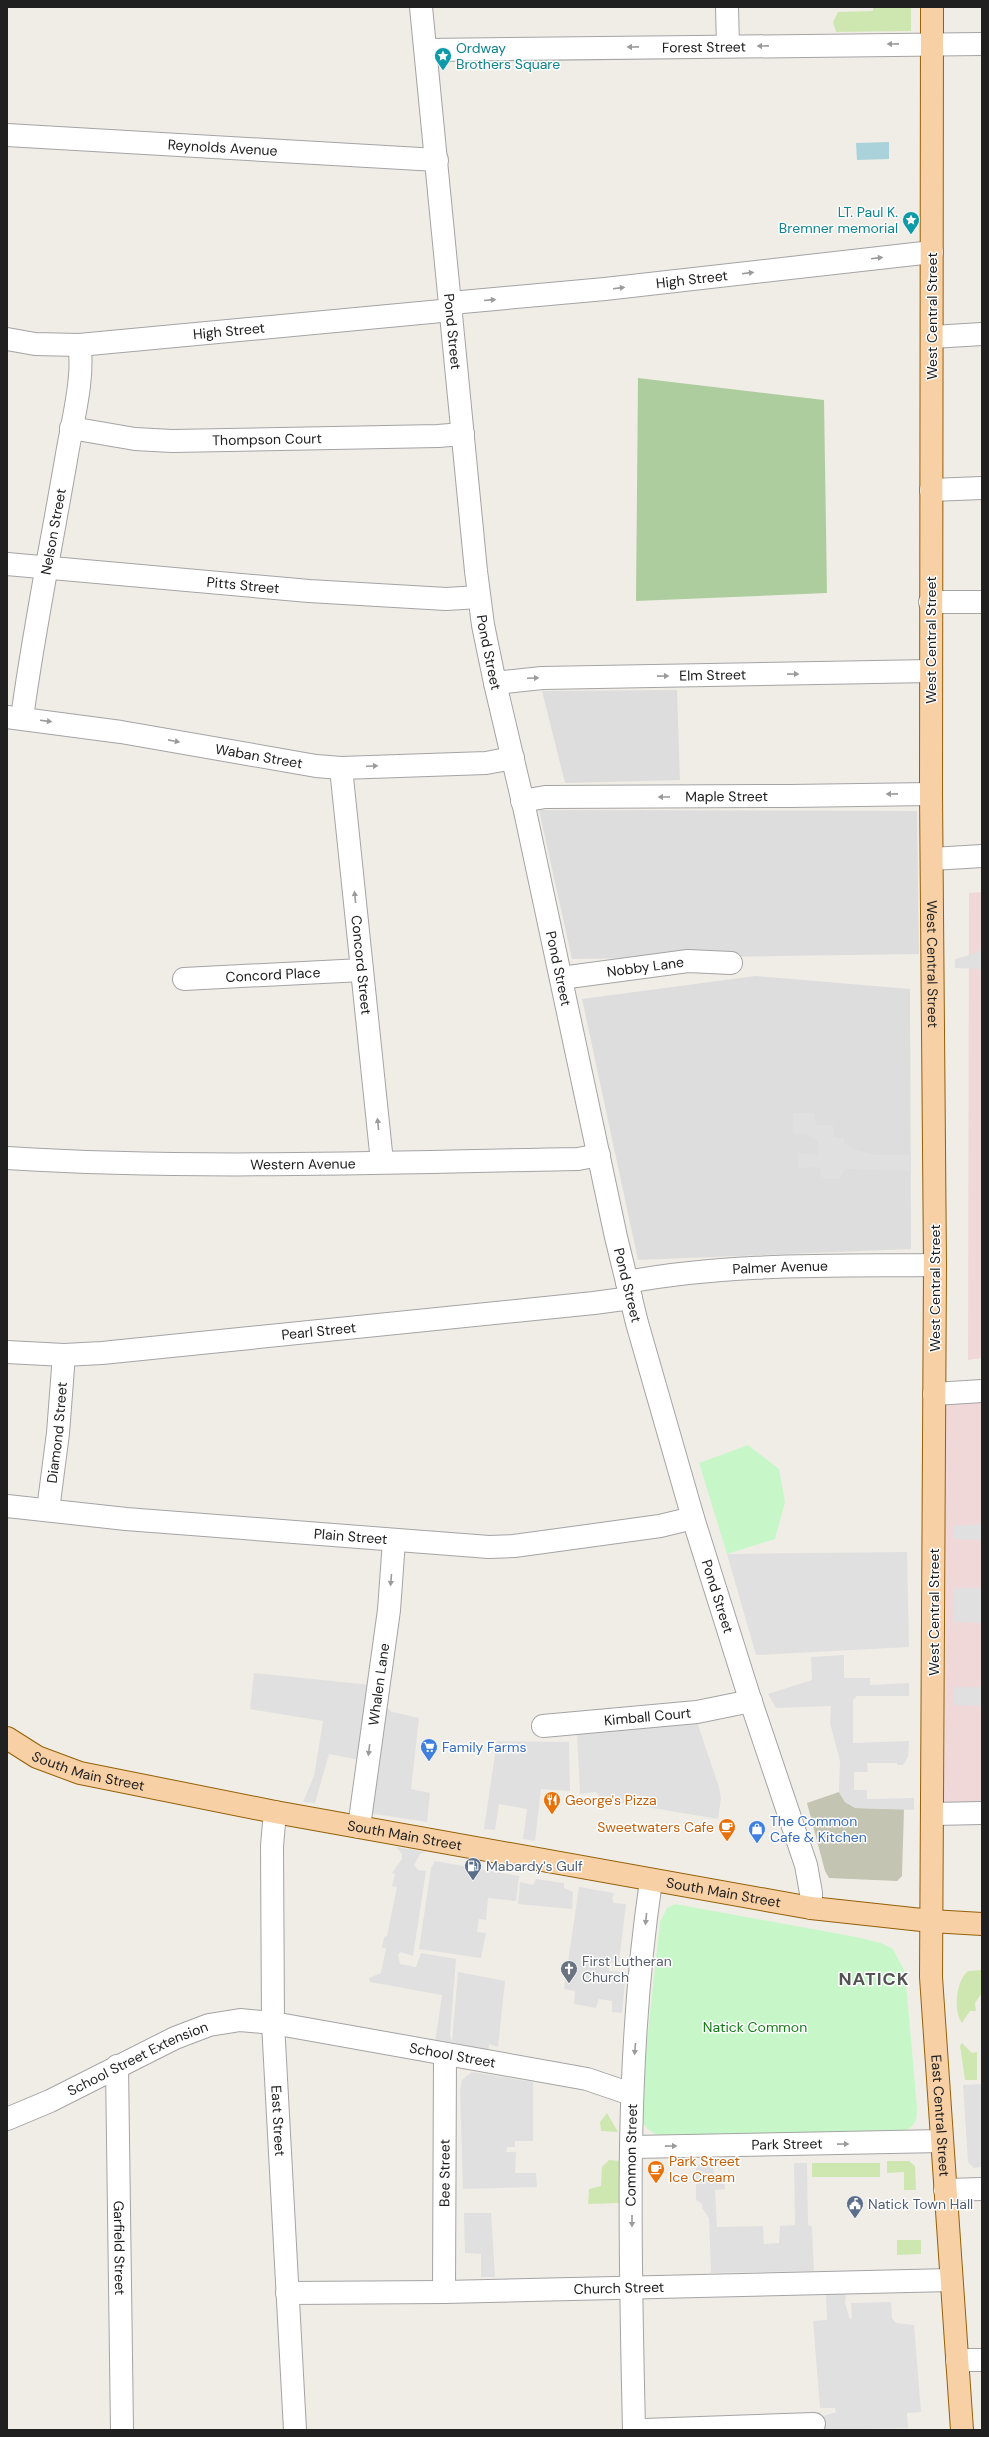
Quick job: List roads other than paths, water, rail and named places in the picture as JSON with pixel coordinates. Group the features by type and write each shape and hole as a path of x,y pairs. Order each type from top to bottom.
{"main road":[{"name":"West Central Street","path":"931,1921 935,1265 930,602 932,7"},
{"name":"South Main Street","path":"10,1745 57,1766 99,1778 275,1812 651,1881 811,1908 931,1921 982,1924"},
{"name":"East Central Street","path":"931,1921 931,1977 962,2430"}],"street":[{"name":"Pond Street","path":"422,7 479,598 494,683 513,758 629,1290 693,1518 751,1701 806,1865 811,1893 811,1908"},
{"path":"727,7 728,46"},
{"name":"Forest Street","path":"427,50 982,44"},
{"name":"Reynolds Avenue","path":"7,135 437,160"},
{"name":"High Street","path":"7,339 35,344 79,345 451,307 932,252"},
{"path":"932,337 982,334"},
{"name":"Nelson Street","path":"14,717 34,635 48,567 81,365 79,345"},
{"name":"Thompson Court","path":"71,428 135,439 172,441 438,436 463,434"},
{"path":"931,490 982,488"},
{"name":"Pitts Street","path":"7,564 309,591 446,599 479,598"},
{"path":"930,602 982,602"},
{"name":"Elm Street","path":"494,683 542,678 931,671"},
{"name":"Waban Street","path":"14,717 169,740 290,762 341,768 486,763 513,758"},
{"name":"Concord Street","path":"341,768 382,1162"},
{"name":"Maple Street","path":"522,801 545,797 931,794"},
{"path":"932,859 982,856"},
{"name":"Nobby Lane","path":"561,978 688,961 731,963"},
{"name":"Concord Place","path":"184,979 362,970"},
{"name":"Western Avenue","path":"7,1158 179,1164 578,1159 599,1155"},
{"name":"Palmer Avenue","path":"629,1290 665,1275 755,1267 935,1265"},
{"name":"Pearl Street","path":"7,1352 64,1355 102,1353 600,1303 629,1290"},
{"name":"Diamond Street","path":"48,1510 58,1433 64,1355"},
{"path":"934,1394 982,1391"},
{"name":"Plain Street","path":"7,1506 126,1519 464,1546 514,1546 660,1526 693,1518"},
{"name":"Whalen Lane","path":"359,1827 389,1610 394,1541"},
{"name":"Kimball Court","path":"543,1726 697,1712 751,1701"},
{"name":"East Street","path":"275,1812 272,1846 273,2023 295,2430"},
{"path":"932,1814 982,1813"},
{"name":"Common Street","path":"634,2430 631,2094 646,1916 651,1881"},
{"name":"School Street Extension","path":"7,2118 50,2101 116,2066 175,2038 209,2025 240,2020 273,2023"},
{"name":"School Street","path":"273,2023 588,2079 631,2094"},
{"name":"Bee Street","path":"444,2292 445,2054"},
{"name":"Garfield Street","path":"116,2066 122,2430"},
{"name":"Park Street","path":"632,2147 942,2141"},
{"path":"945,2190 982,2189"},
{"name":"Church Street","path":"287,2293 444,2292 951,2280"},
{"path":"957,2360 982,2360"},
{"path":"644,2430 814,2424"}],"water":[{"path":"889,142 889,159 857,160 856,143"}],"place":[{"name":"Ordway Brothers Square","path":"443,71"},
{"name":"LT. Paul K. Bremner memorial","path":"911,235"},
{"name":"Family Farms","path":"429,1762"},
{"name":"George's Pizza","path":"552,1815"},
{"name":"Sweetwaters Cafe","path":"727,1842"},
{"name":"The Common Cafe & Kitchen","path":"757,1844"},
{"name":"Mabardy's Gulf","path":"473,1881"},
{"name":"First Lutheran Church","path":"569,1984"},
{"name":"Park Street Ice Cream","path":"656,2184"},
{"name":"Natick Town Hall","path":"855,2219"}],"district":[{"name":"NATICK","path":"874,1979"}],"park label":[{"name":"Natick Common","path":"755,2027"}]}
